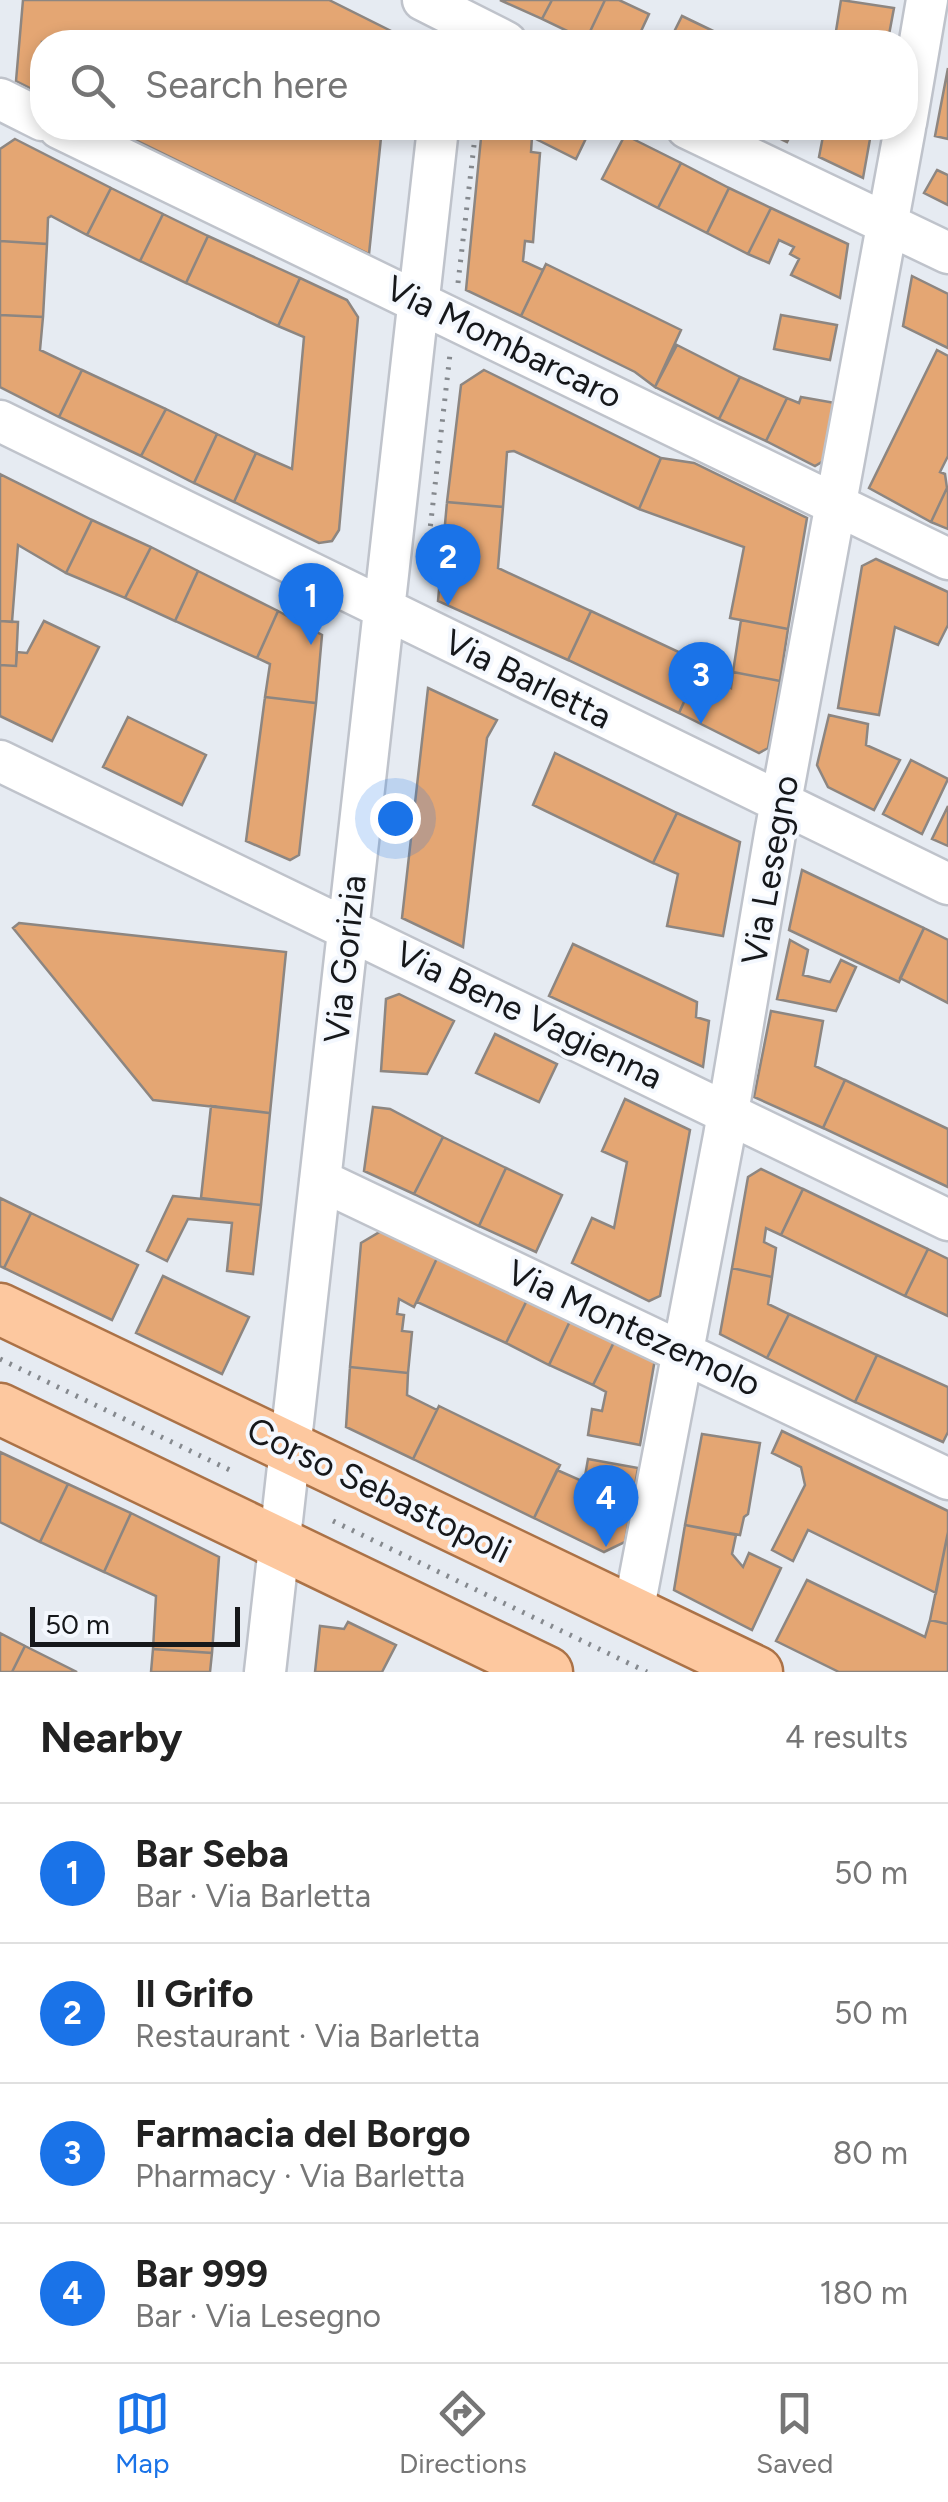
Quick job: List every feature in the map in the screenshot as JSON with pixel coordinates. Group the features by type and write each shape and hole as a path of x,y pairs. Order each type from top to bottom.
{"main road":[{"name":"Corso Sebastopoli","path":"0,1309 757,1672"},
{"path":"0,1408 547,1672"}],"street":[{"name":"Via Lesegno","path":"918,52 927,0"},
{"path":"443,14 479,30"},
{"path":"0,99 30,114"},
{"name":"Via Mombarcaro","path":"83,140 948,559"},
{"name":"Via Gorizia","path":"264,1672 437,140"},
{"path":"712,140 948,253"},
{"name":"Via Lesegno","path":"633,1613 728,1113 903,140"},
{"name":"Via Barletta","path":"0,420 948,884"},
{"name":"Via Bene Vagienna","path":"0,761 948,1220"},
{"name":"Via Montezemolo","path":"320,1180 948,1479"}],"path":[{"path":"0,1359 236,1472"},
{"path":"332,1521 647,1672"}],"building":[{"path":"23,0 329,0 389,30 30,30 30,88 16,81"},
{"path":"500,0 552,0 542,19"},
{"path":"552,0 605,0 591,30 565,30 542,19"},
{"path":"605,0 619,0 649,14 642,30 591,30"},
{"path":"841,0 894,8 890,30 836,30"},
{"path":"682,16 711,30 675,30"},
{"path":"948,68 948,139 935,136"},
{"path":"15,139 111,188 87,235 51,216 47,244 0,241 0,149"},
{"path":"136,140 381,140 369,254"},
{"path":"481,140 532,140 531,152 540,153 533,242 525,241 523,261 543,270 521,316 466,290"},
{"path":"538,140 585,140 576,159"},
{"path":"622,140 635,140 681,163 658,208 602,179"},
{"path":"822,140 870,140 863,178 819,157"},
{"path":"681,163 729,188 707,233 658,208"},
{"path":"937,170 948,175 948,205 924,193"},
{"path":"111,188 163,214 140,261 87,235"},
{"path":"729,188 771,208 748,254 707,233"},
{"path":"771,208 848,244 840,298 791,275 799,259 790,254 794,247 779,240 769,263 748,254"},
{"path":"163,214 208,236 186,283 140,261"},
{"path":"208,236 300,278 278,326 186,283"},
{"path":"0,241 47,244 43,317 0,315"},
{"path":"546,264 681,330 655,387 635,372 521,316"},
{"path":"912,276 948,294 948,348 903,326"},
{"path":"300,278 347,300 358,317 339,530 332,541 319,543 234,502 256,453 292,469 304,337 278,326"},
{"path":"0,315 43,317 40,350 82,370 59,417 0,387"},
{"path":"781,315 837,325 830,360 774,349"},
{"path":"677,345 740,377 719,419 655,387"},
{"path":"937,350 948,356 948,456 940,472 945,474 947,488 931,522 869,488"},
{"path":"82,370 166,409 141,456 59,417"},
{"path":"484,370 661,458 639,509 514,451 507,452 503,507 447,502 461,385"},
{"path":"740,377 787,398 766,441 719,419"},
{"path":"801,397 835,403 825,460 815,466 766,441 787,398 799,403"},
{"path":"166,409 217,434 194,483 141,456"},
{"path":"217,434 256,453 234,502 194,483"},
{"path":"661,458 694,463 807,518 788,629 730,618 744,547 639,509"},
{"path":"0,474 92,520 66,573 18,545 12,622 0,621"},
{"path":"948,489 948,529 931,522"},
{"path":"447,502 503,507 498,568 591,611 568,660 438,601"},
{"path":"92,520 151,547 125,598 66,573"},
{"path":"151,547 198,571 175,621 125,598"},
{"path":"876,559 948,592 948,625 938,645 895,627 879,715 838,708 862,566"},
{"path":"198,571 278,611 257,658 175,621"},
{"path":"278,611 322,635 316,703 265,697 270,664 257,658"},
{"path":"591,611 698,661 698,671 679,713 568,660"},
{"path":"741,620 788,629 780,681 733,672"},
{"path":"0,621 18,622 16,666 0,665"},
{"path":"44,621 99,647 52,741 0,716 0,665 16,666 17,652 27,653"},
{"path":"698,671 731,688 733,672 780,681 768,748 759,753 679,713"},
{"path":"428,688 497,720 487,738 463,947 402,918"},
{"path":"265,697 316,703 299,855 290,860 246,841"},
{"path":"829,715 868,724 866,745 900,760 874,810 828,787 817,765"},
{"path":"128,717 206,755 182,805 103,767"},
{"path":"555,753 677,813 653,863 533,805"},
{"path":"911,760 948,779 922,834 883,814"},
{"path":"948,806 948,846 932,839"},
{"path":"677,813 740,842 723,936 667,926 678,874 653,863"},
{"path":"802,870 924,928 899,982 789,930"},
{"path":"19,923 286,952 270,1113 153,1100 13,928"},
{"path":"924,928 948,940 948,1003 900,978"},
{"path":"790,940 808,950 803,975 830,982 841,960 856,967 836,1011 777,999"},
{"path":"573,944 697,1002 696,1017 709,1021 703,1067 549,996"},
{"path":"399,994 454,1021 427,1074 381,1071 386,999"},
{"path":"771,1011 823,1021 815,1066 845,1080 823,1128 754,1097"},
{"path":"495,1034 557,1064 539,1102 476,1073"},
{"path":"845,1080 948,1129 948,1187 823,1128"},
{"path":"625,1099 690,1130 660,1296 649,1301 572,1263 592,1218 614,1228 627,1162 602,1151"},
{"path":"211,1106 270,1113 261,1205 201,1198"},
{"path":"373,1107 390,1109 443,1137 414,1194 364,1171"},
{"path":"443,1137 506,1168 479,1226 414,1194"},
{"path":"506,1168 562,1195 536,1252 479,1226"},
{"path":"761,1169 803,1189 781,1235 766,1228 764,1242 776,1248 772,1277 732,1268 748,1177"},
{"path":"803,1189 928,1249 905,1296 781,1235"},
{"path":"173,1196 261,1205 253,1274 227,1271 232,1223 188,1219 167,1261 147,1251"},
{"path":"0,1198 31,1213 4,1268 0,1266"},
{"path":"31,1213 138,1265 112,1320 4,1268"},
{"path":"383,1230 438,1256 414,1307 399,1299 397,1314 404,1315 402,1331 412,1332 408,1373 350,1367 361,1243"},
{"path":"928,1249 948,1259 948,1316 905,1296"},
{"path":"438,1256 528,1298 506,1343 417,1302"},
{"path":"732,1268 772,1277 768,1304 789,1314 767,1358 720,1334"},
{"path":"163,1276 249,1317 222,1374 136,1333"},
{"path":"528,1298 571,1319 549,1365 506,1343"},
{"path":"789,1314 877,1355 855,1402 767,1358"},
{"path":"571,1319 615,1340 593,1385 549,1365"},
{"path":"615,1340 655,1359 640,1445 588,1435 592,1409 602,1411 606,1392 593,1385"},
{"path":"877,1355 948,1387 948,1432 943,1442 855,1402"},
{"path":"350,1367 408,1373 407,1395 437,1410 413,1459 346,1427"},
{"path":"439,1406 560,1465 534,1518 413,1459"},
{"path":"782,1431 948,1511 948,1532 936,1593 808,1530 793,1561 772,1550 805,1485 801,1467 772,1453"},
{"path":"702,1434 760,1443 748,1514 740,1535 685,1525"},
{"path":"0,1452 68,1484 40,1542 0,1522"},
{"path":"588,1459 638,1468 625,1542 604,1552 534,1518 557,1470 584,1482"},
{"path":"68,1484 131,1513 104,1572 40,1542"},
{"path":"131,1513 219,1557 212,1653 153,1649 156,1596 104,1572"},
{"path":"685,1525 736,1535 732,1554 743,1567 749,1553 781,1568 752,1630 674,1590"},
{"path":"948,1532 948,1624 930,1620"},
{"path":"807,1580 925,1637 930,1620 948,1624 948,1672 839,1672 776,1641"},
{"path":"348,1622 396,1645 382,1672 315,1672 320,1626 344,1629"},
{"path":"0,1633 25,1646 12,1672 0,1672"},
{"path":"25,1646 77,1672 12,1672"},
{"path":"153,1649 212,1653 210,1672 151,1672"}],"place":[{"name":"Il Grifo","path":"448,606"},
{"name":"Bar Seba","path":"311,645"},
{"name":"Farmacia del Borgo","path":"701,724"},
{"name":"Bar 999","path":"606,1547"}]}
